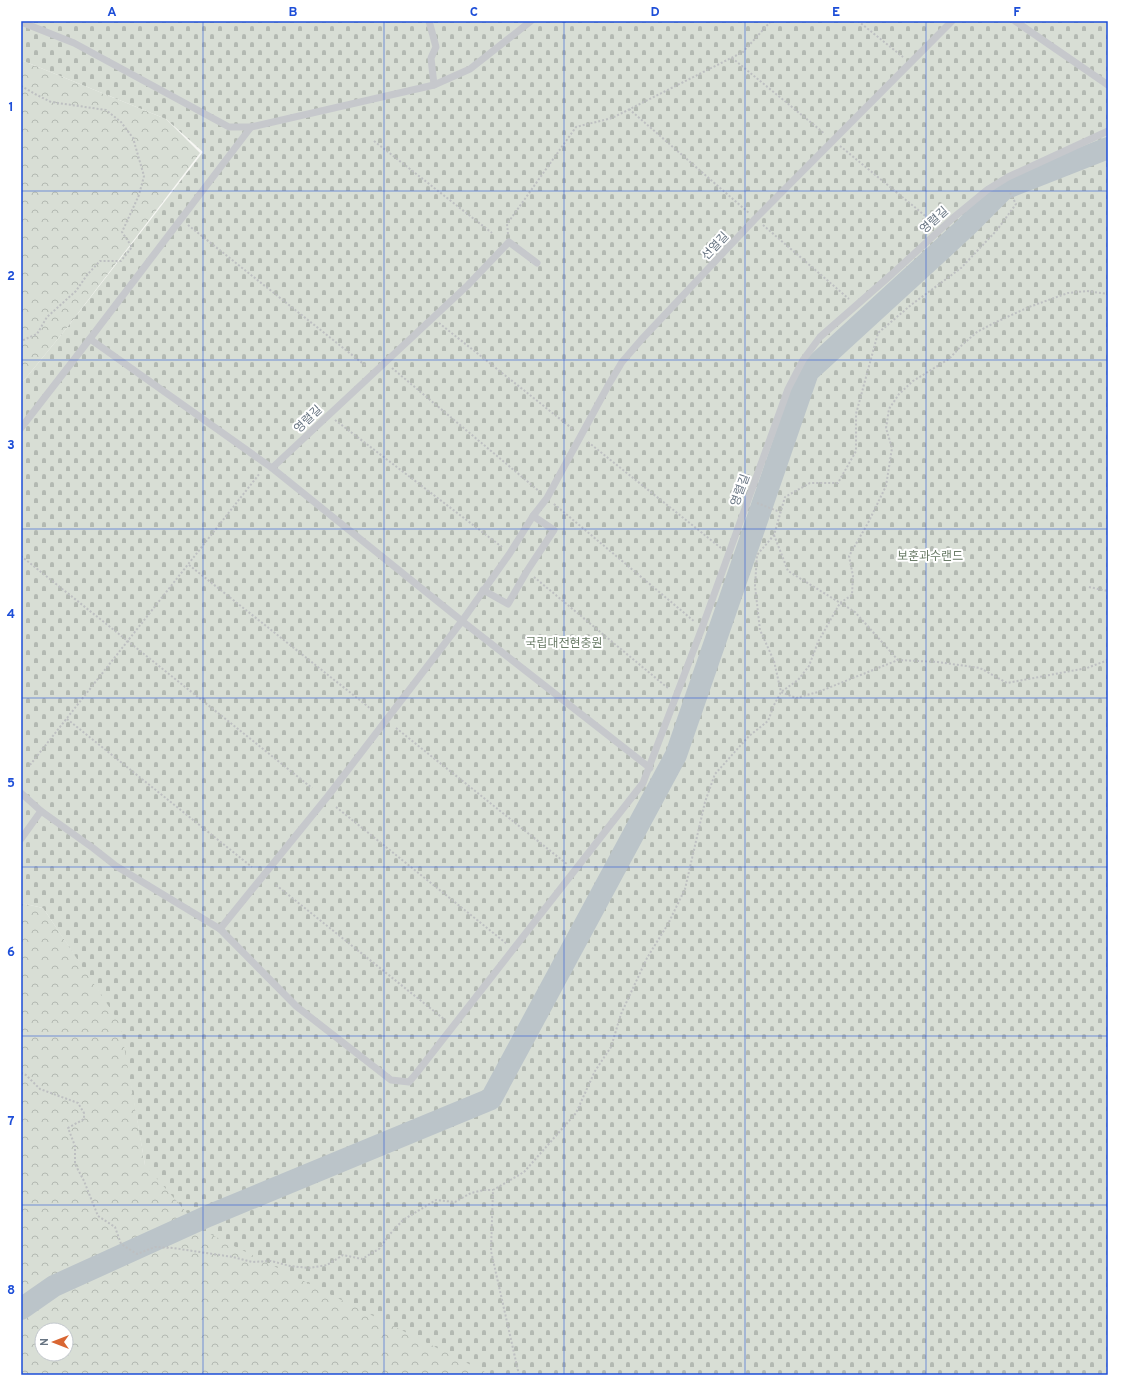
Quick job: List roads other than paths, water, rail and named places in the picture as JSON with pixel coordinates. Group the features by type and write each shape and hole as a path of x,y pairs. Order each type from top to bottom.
{"lane":[{"path":"429,21 436,47 430,58 434,85"},
{"path":"21,22 74,42 229,127 251,127 434,85 470,69 531,21"},
{"name":"선열길","path":"533,516 547,498 622,362 755,219 952,21"},
{"path":"1016,21 1108,85"},
{"path":"21,428 251,127"},
{"name":"영렬길","path":"220,930 296,1006 391,1080 409,1082 454,1027 643,783 677,696 788,389 803,360 820,337 953,218 987,190 1008,177 1108,131"},
{"name":"영렬길","path":"272,468 468,285 509,242 538,263"},
{"path":"90,339 272,468 462,621 650,768"},
{"path":"21,793 41,811 116,866 220,930 328,796 462,621 483,590 510,553 533,516 554,530 527,571 508,604 483,590"},
{"path":"21,839 41,811"}],"waterway":[{"path":"21,1309 54,1286 208,1216 491,1099 676,755 808,372 966,227 1004,189 1108,148"}],"park label":[{"name":"보훈과수랜드","path":"930,556"},
{"name":"국립대전현충원","path":"564,643"}]}
